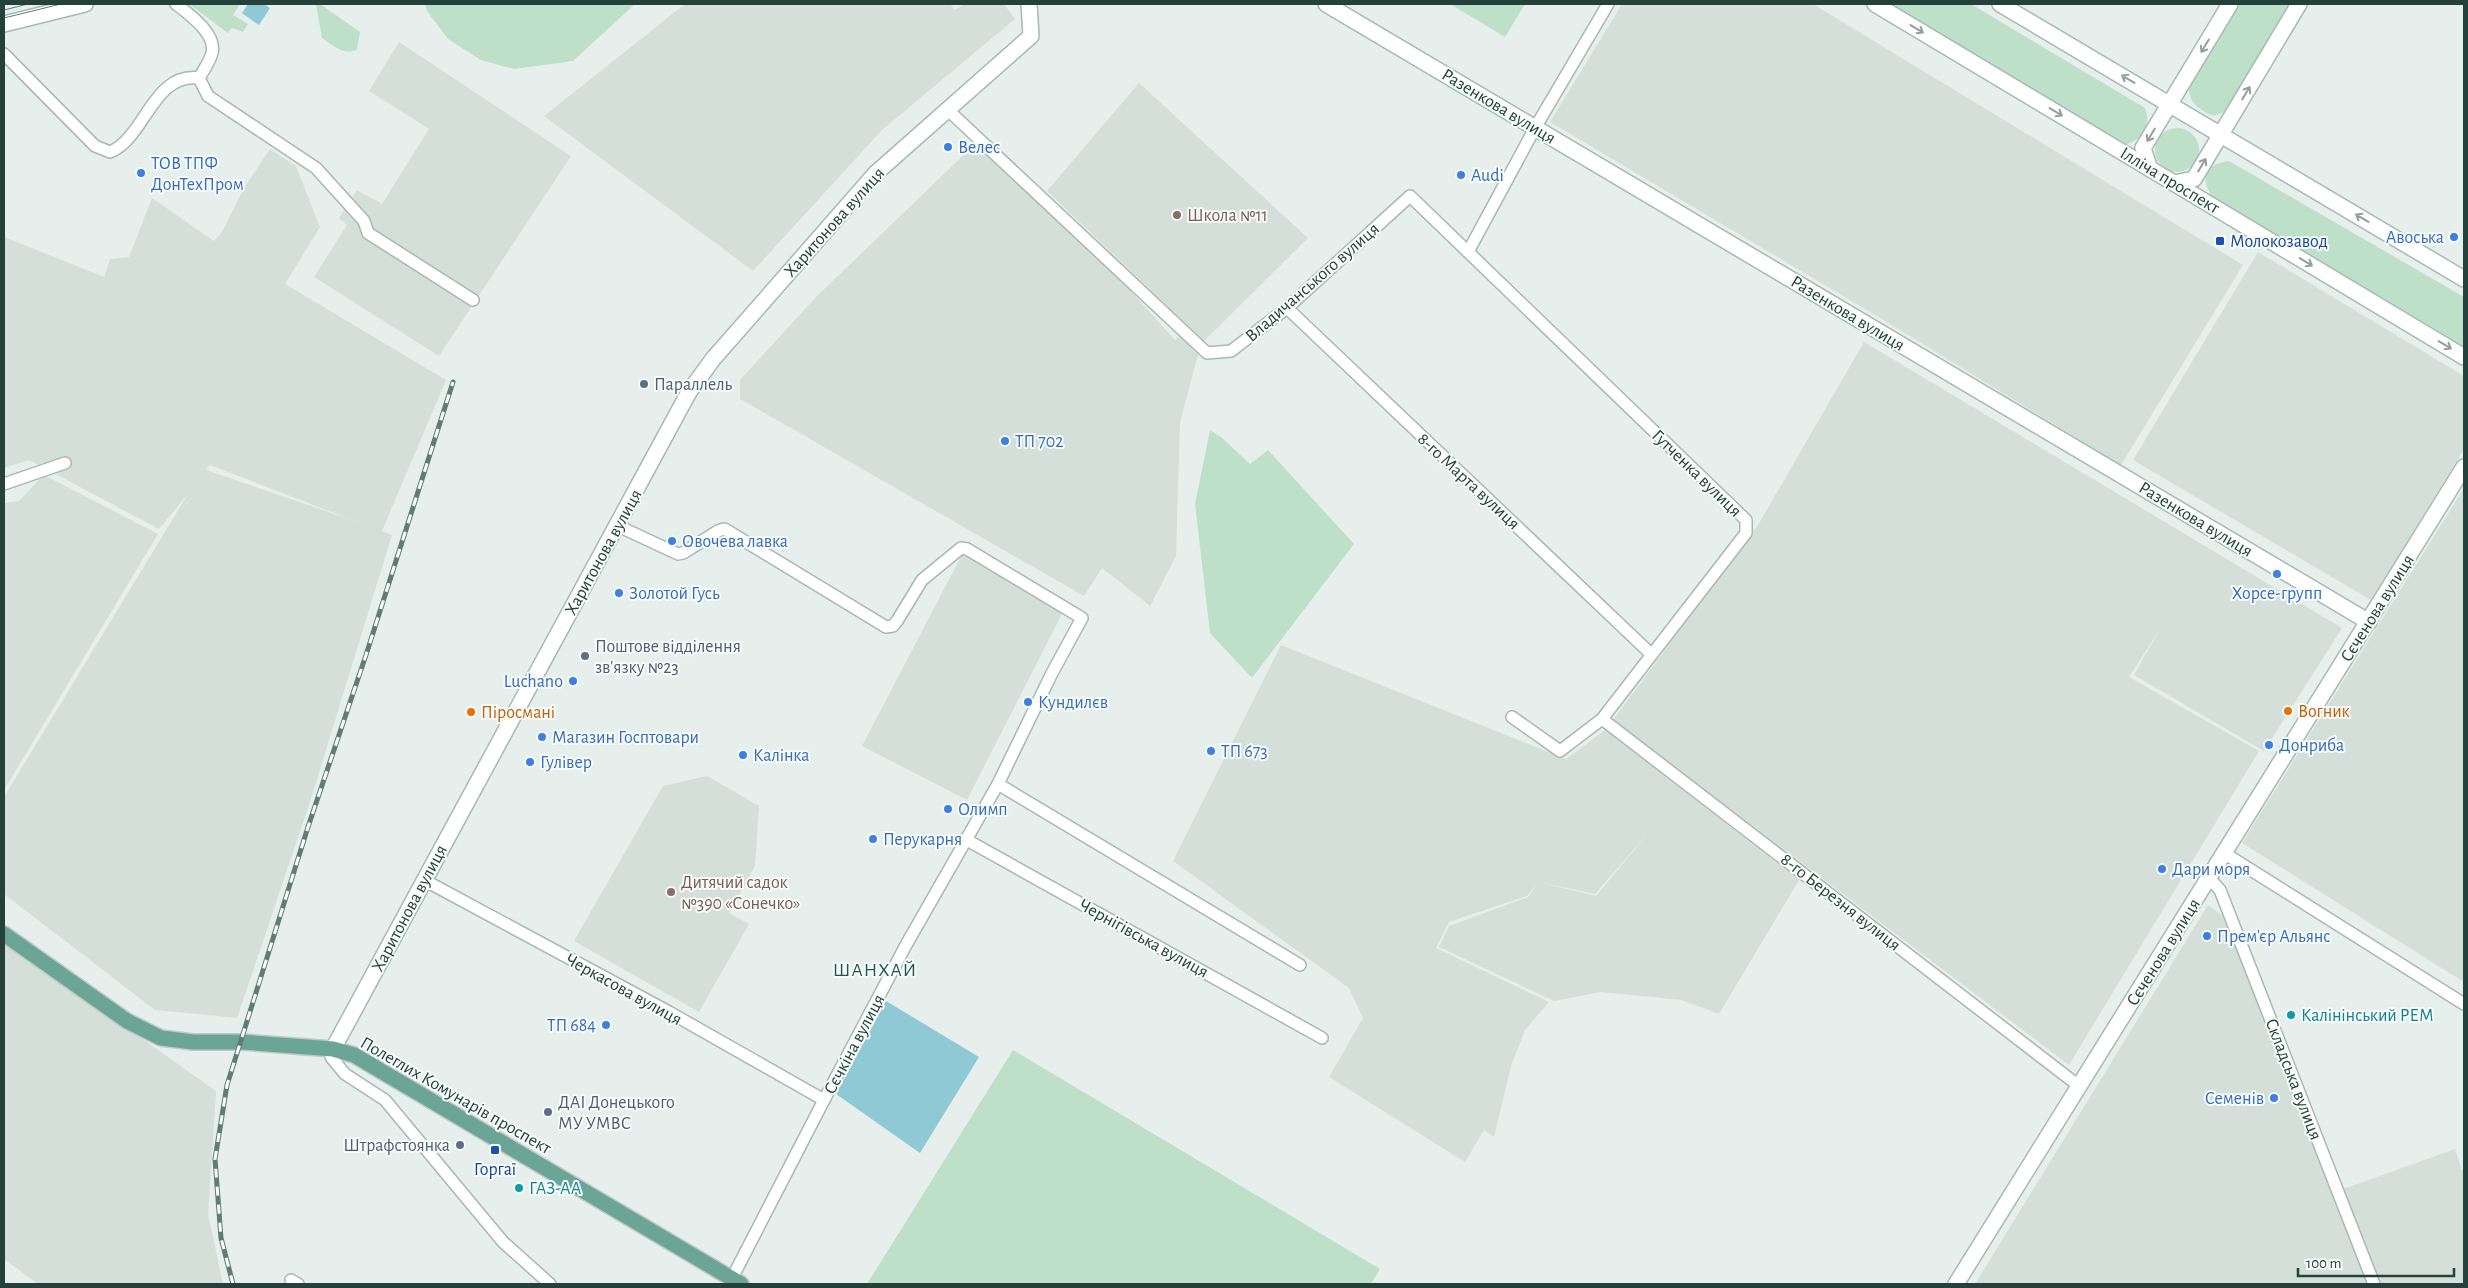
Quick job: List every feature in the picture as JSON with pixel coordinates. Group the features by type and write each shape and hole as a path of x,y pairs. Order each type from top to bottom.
{"main road":[{"name":"Полеглих Комунарів проспект","path":"4,934 126,1021 161,1038 193,1042 242,1042 333,1049 354,1054 734,1283"}],"street":[{"path":"4,24 85,4"},
{"path":"176,4 200,26 211,42 212,54 200,78"},
{"name":"Харитонова вулиця","path":"333,1049 689,392 712,359 876,173 1031,36 1029,4"},
{"name":"Разенкова вулиця","path":"1326,4 2369,622"},
{"path":"1468,252 1535,128 1608,4"},
{"name":"Ілліча проспект","path":"1875,4 2464,357"},
{"path":"2000,4 2464,279"},
{"path":"2150,169 2143,148 2230,4"},
{"path":"2174,183 2194,179 2299,4"},
{"path":"4,54 94,146 110,152 117,150 126,140 168,87 191,77 200,78"},
{"path":"200,78 208,96 213,100 316,168 364,221 368,233 473,300"},
{"name":"Владичанського вулиця","path":"948,110 1207,352 1231,351 1286,308 1410,196"},
{"name":"Гутченка вулиця","path":"1410,196 1746,520 1746,533 1602,719 1560,751 1512,717"},
{"name":"8-го Марта вулиця","path":"1286,308 1651,654"},
{"path":"4,484 65,463"},
{"name":"Сєченова вулиця","path":"1956,1284 2464,467"},
{"name":"Сєчкіна вулиця","path":"618,526 678,554 683,553 724,529 886,627 893,626 897,621 922,580 961,548 968,549 1082,618 1052,673 998,784 965,839 824,1100 734,1283"},
{"name":"8-го Березня вулиця","path":"1602,719 2079,1086"},
{"path":"998,784 1300,965"},
{"name":"Чернігівська вулиця","path":"965,839 1322,1038"},
{"path":"2224,853 2464,1004"},
{"name":"Складська вулиця","path":"2209,878 2220,890 2374,1284"},
{"name":"Черкасова вулиця","path":"424,880 668,1012 824,1100"},
{"path":"333,1049 331,1058 345,1074 385,1100 502,1242 550,1284"}],"shaded area":[{"path":"685,4 950,4 955,10 964,4 1004,4 1015,19 882,130 753,271 544,116"},
{"path":"1622,4 1813,4 2243,265 2121,465 1880,318 1550,122"},
{"path":"399,42 571,156 439,356 314,277 347,225 339,218 357,190 382,204 429,129 369,91"},
{"name":"Школа №11","path":"1139,83 1308,238 1204,341 1047,191"},
{"path":"975,144 1116,275 1175,340 1180,335 1198,355 1180,422 1176,556 1150,606 1102,568 1084,596 740,399 740,380 816,297"},
{"path":"270,149 296,166 320,227 285,284 446,380 382,531 392,535 310,802 237,1018 155,1010 4,894 4,797 188,494 159,529 29,460 4,468 4,237 104,277 110,259 129,257 152,198 214,241 222,232 244,188","holes":["210,465 352,520 206,470"]},
{"path":"2258,252 2464,376 2464,449 2371,600 2133,460"},
{"path":"1864,342 2342,628 2264,751 2134,675 2160,629 2129,677 2259,751 2069,1065 1613,720 1758,525"},
{"path":"44,475 158,534 4,790 4,503 19,501"},
{"path":"2464,488 2464,982 2242,843"},
{"path":"966,547 1067,604 967,800 862,746"},
{"path":"1281,645 1566,759 1605,730 1799,880 1719,1014 1681,1000 1601,992 1554,1001 1439,947 1449,926 1528,897 1538,882 1527,896 1449,922 1436,948 1549,1002 1525,1030 1511,1066 1494,1137 1484,1130 1465,1162 1329,1077 1363,1018 1349,988 1173,861","holes":["1650,831 1596,896 1538,882 1595,894"]},
{"name":"Дитячий садок №390 «Сонечко»","path":"707,776 759,806 755,866 729,913 749,924 699,1012 574,941 663,786"},
{"path":"2208,905 2224,917 2332,1193 2455,1149 2462,1170 2464,1169 2464,1284 1975,1284"},
{"path":"4,941 216,1091 208,1214 223,1284 38,1284 4,1259"}],"green space":[{"path":"189,4 240,4 233,15 248,24 243,32 232,28 228,33"},
{"path":"316,4 320,4 360,32 357,49 348,52 344,51 322,38"},
{"path":"425,4 635,4 573,61 514,69 481,60 448,39 427,11"},
{"path":"1450,4 1525,4 1505,37"},
{"path":"1888,4 1971,4 2145,108 2147,121 2144,132 2135,140 2123,145"},
{"path":"2237,4 2292,4 2231,106 2222,113 2213,116 2194,104 2189,89 2190,82"},
{"path":"2181,128 2193,134 2198,141 2198,159 2193,166 2186,171 2173,172 2161,166 2156,159 2155,146 2161,134 2168,129"},
{"path":"2229,161 2464,297 2464,348 2216,201 2207,188 2206,175 2213,166"},
{"path":"1210,430 1221,437 1250,464 1268,450 1354,544 1252,678 1210,633 1195,504"},
{"path":"1013,1050 1380,1269 1371,1284 867,1284"}],"water":[{"path":"248,4 264,4 270,8 259,25 242,13"},
{"path":"886,1001 979,1057 920,1153 836,1094"}],"tram line":[{"path":"4,10 28,4"},
{"path":"4,18 61,4"}],"railway":[{"path":"233,1284 221,1238 215,1159 227,1085 308,827 366,655 453,382"}],"place":[{"name":"Велес","path":"948,147"},
{"name":"ТОВ ТПФ ДонТехПром","path":"141,173"},
{"name":"Audi","path":"1461,175"},
{"name":"Школа №11","path":"1177,215"},
{"name":"Авоська","path":"2454,237"},
{"name":"Молокозавод","path":"2220,241"},
{"name":"Параллель","path":"644,384"},
{"name":"ТП 702","path":"1005,441"},
{"name":"Овочева лавка","path":"672,541"},
{"name":"Хорсе-групп","path":"2277,574"},
{"name":"Золотой Гусь","path":"619,593"},
{"name":"Поштове відділення зв'язку №23","path":"585,656"},
{"name":"Luchano","path":"573,681"},
{"name":"Кундилєв","path":"1028,702"},
{"name":"Вогник","path":"2288,711"},
{"name":"Піросмані","path":"471,712"},
{"name":"Магазин Госптовари","path":"542,737"},
{"name":"Донриба","path":"2269,745"},
{"name":"ТП 673","path":"1211,751"},
{"name":"Калінка","path":"743,755"},
{"name":"Гулівер","path":"530,762"},
{"name":"Олимп","path":"948,809"},
{"name":"Перукарня","path":"873,839"},
{"name":"Дари моря","path":"2162,869"},
{"name":"Дитячий садок №390 «Сонечко»","path":"671,892"},
{"name":"Прем'єр Альянс","path":"2207,936"},
{"name":"Калінінський РЕМ","path":"2291,1015"},
{"name":"ТП 684","path":"606,1025"},
{"name":"Семенів","path":"2274,1098"},
{"name":"ДАІ Донецького МУ УМВС","path":"548,1112"},
{"name":"Штрафстоянка","path":"460,1145"},
{"name":"Горгаї","path":"495,1150"},
{"name":"ГАЗ-АА","path":"519,1188"}],"district":[{"name":"ШАНХАЙ","path":"875,969"}]}
